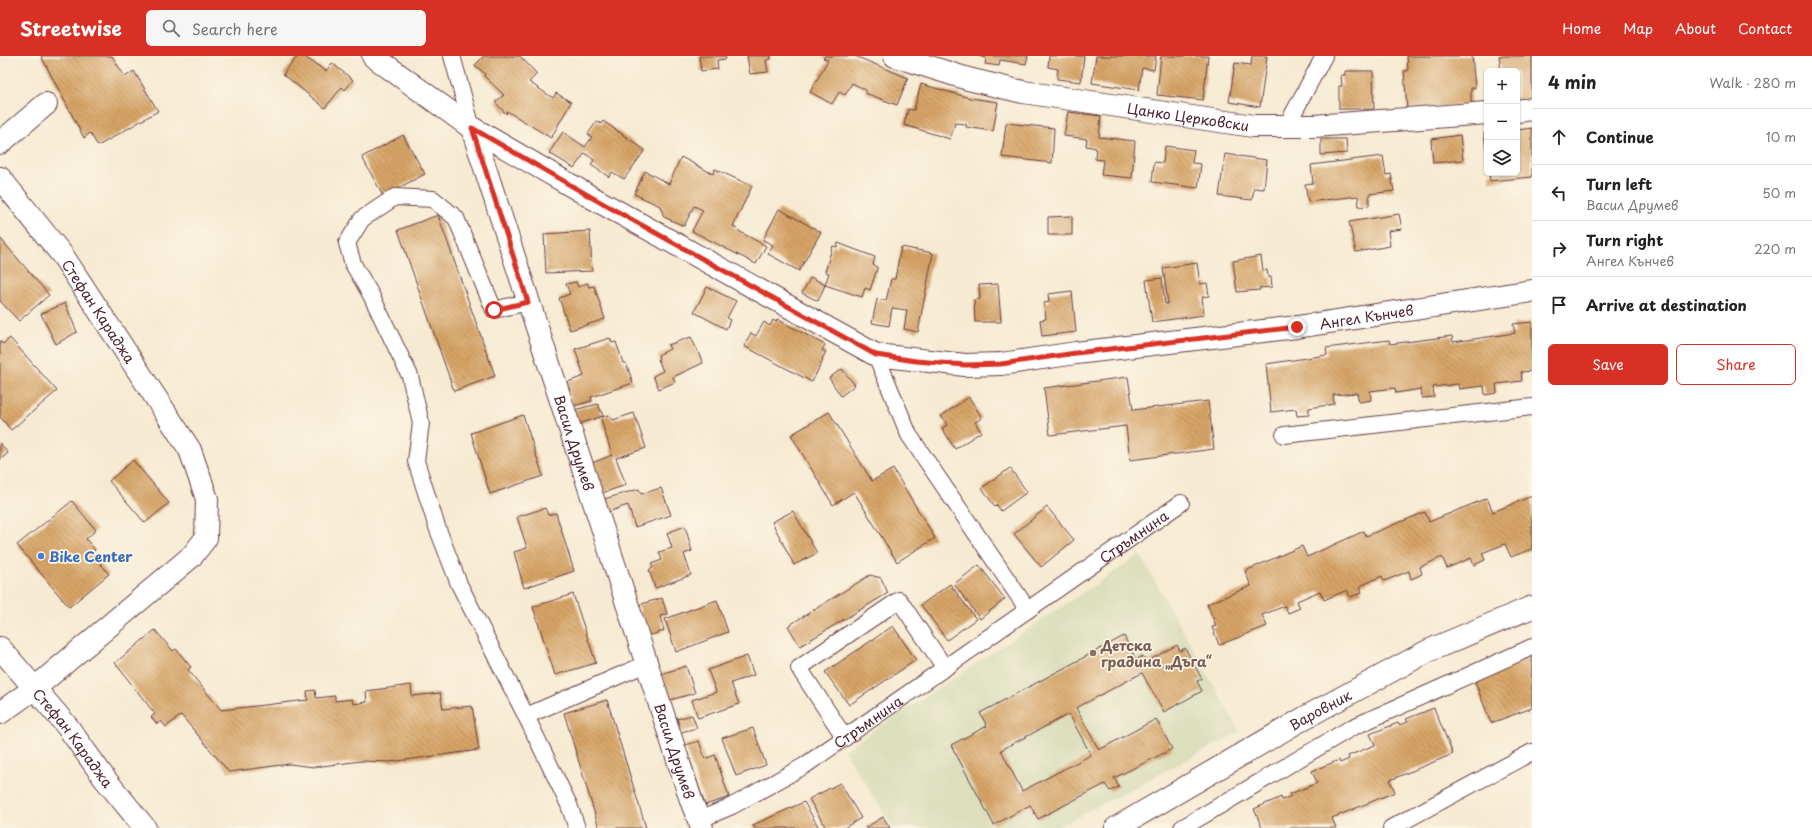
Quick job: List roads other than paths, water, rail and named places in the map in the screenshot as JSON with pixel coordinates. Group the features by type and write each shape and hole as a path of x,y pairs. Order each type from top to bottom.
{"street":[{"name":"Ангел Кънчев","path":"373,56 472,128 591,197 876,355 958,364 1001,364 1076,353 1297,327 1532,291"},
{"name":"Цанко Церковски","path":"895,56 968,79 1022,92 1253,126 1286,127 1484,113"},
{"path":"0,143 46,104"},
{"path":"1520,111 1532,109"},
{"name":"Васил Друмев","path":"472,128 646,664 701,824"},
{"name":"Стефан Караджа","path":"0,178 63,256 190,450 207,499 206,538 187,561 35,688 0,713"},
{"name":"Варовник","path":"1116,828 1306,717 1428,651 1532,607"},
{"name":"Стефан Караджа","path":"0,648 67,726 105,779 145,828"}],"lane":[{"name":"Васил Друмев","path":"452,56 472,128"},
{"path":"1286,127 1324,56"},
{"path":"528,302 494,310 456,218 433,199 394,197 362,218 347,243 353,264 371,295 410,376 422,423 416,461 437,527 459,584 526,716 569,805 577,828"},
{"path":"876,355 909,435 1028,610"},
{"path":"1284,435 1532,407"},
{"name":"Стръмнина","path":"701,824 804,766 1181,503"},
{"path":"845,738 799,668 899,600 945,668"},
{"path":"1182,828 1351,728 1532,647"},
{"path":"526,716 646,664"},
{"path":"1391,828 1532,752"}],"place":[{"name":"Bike Center","path":"41,556"},
{"name":"Детска градина „Дъга“","path":"1093,653"}]}
